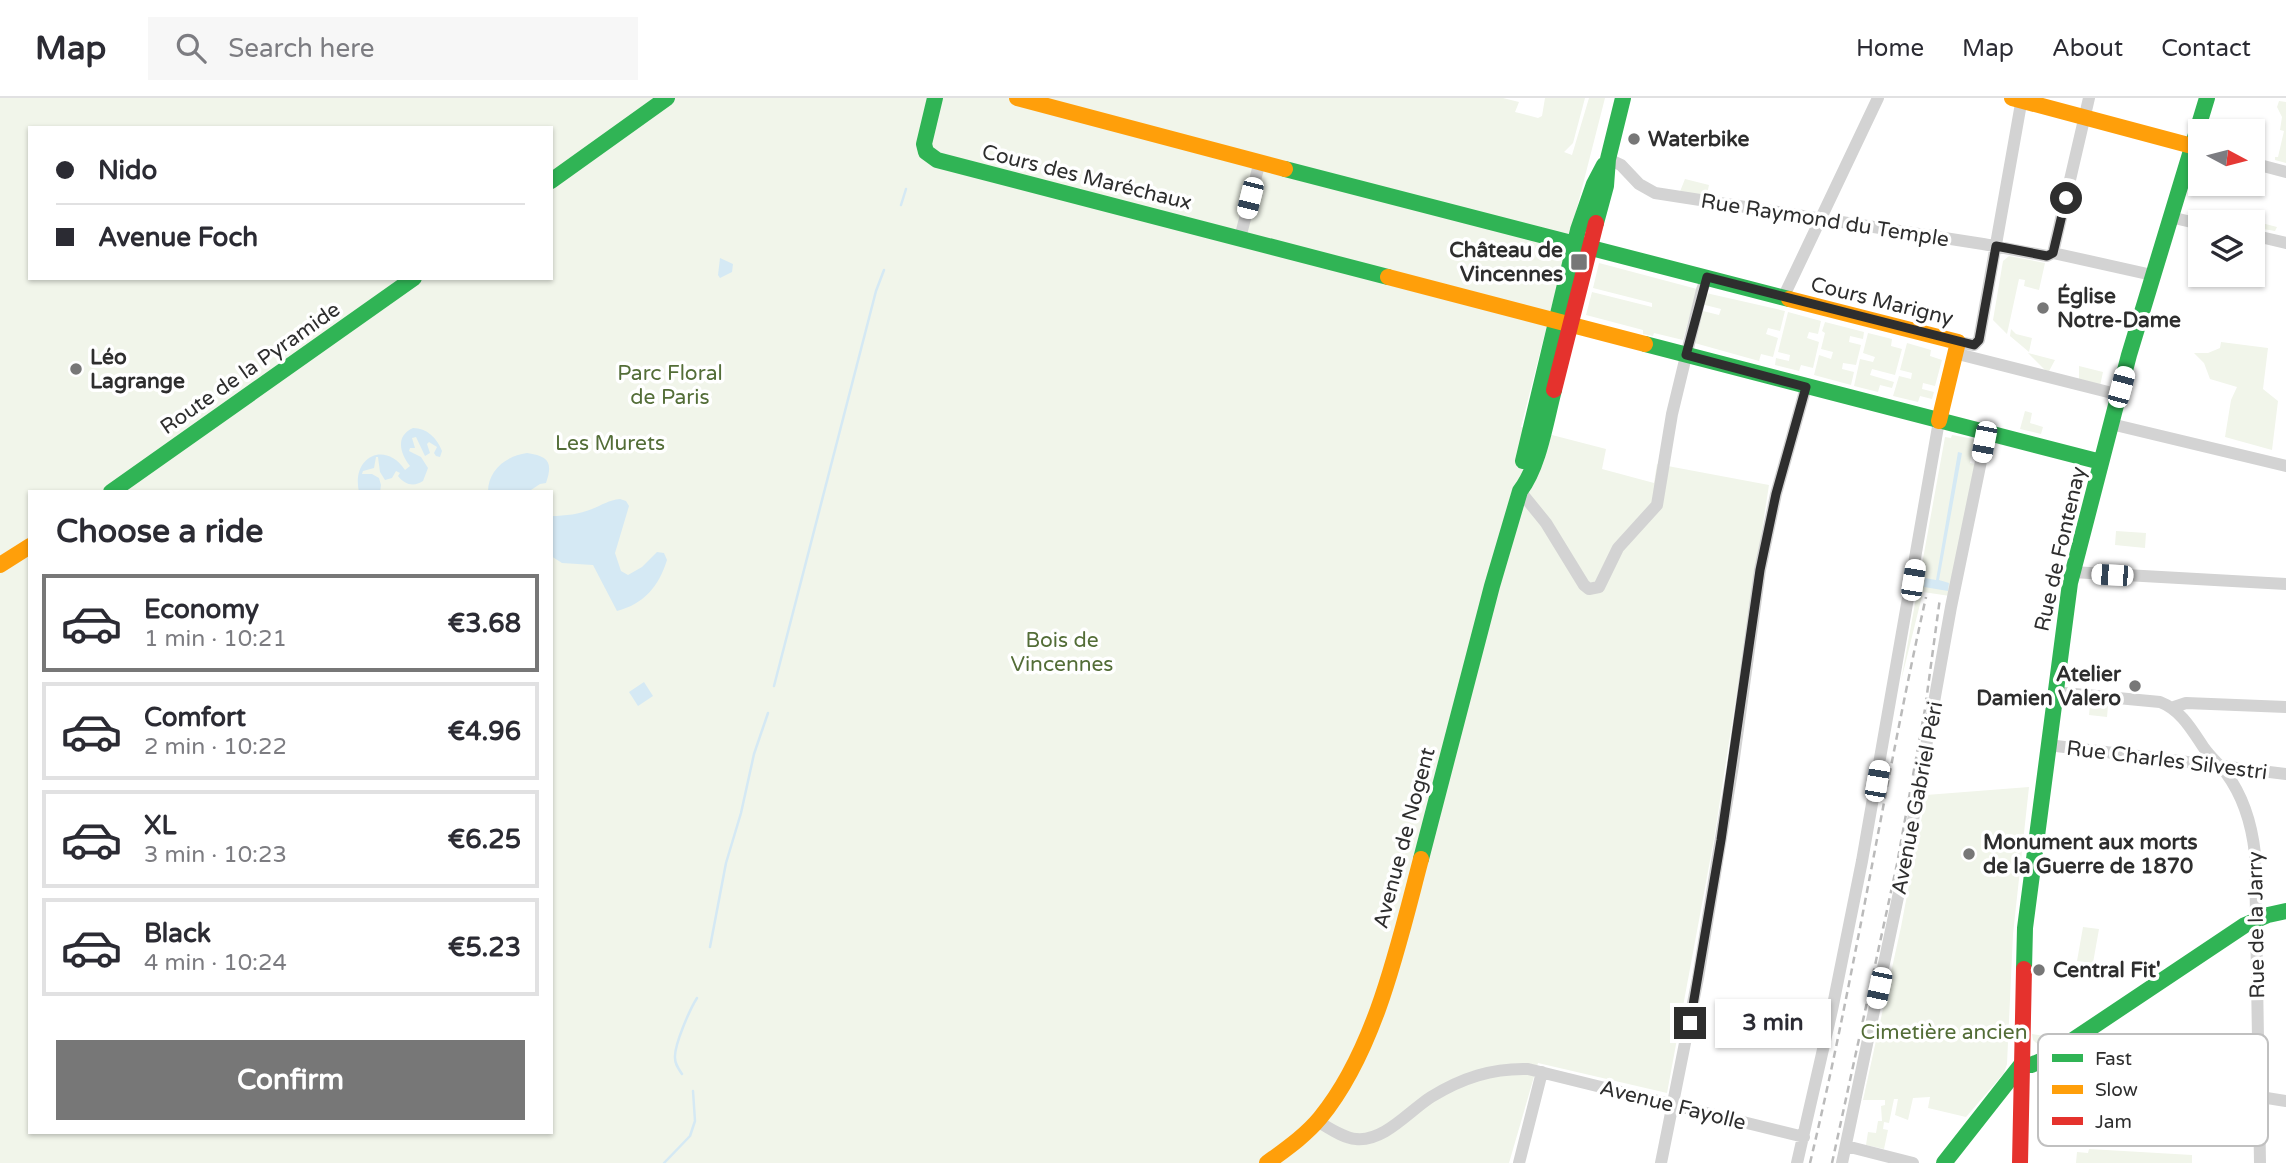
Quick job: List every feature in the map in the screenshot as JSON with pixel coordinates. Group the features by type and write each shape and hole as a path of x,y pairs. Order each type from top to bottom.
{"street":[{"path":"553,180 667,98"},
{"name":"Cours des Maréchaux","path":"935,98 924,142 926,152 937,160 1558,322"},
{"path":"1017,98 1578,245"},
{"name":"Avenue de Nogent","path":"1268,1163 1317,1121 1334,1099 1377,1009 1394,960 1492,586 1520,491 1527,482 1543,433 1558,322 1594,184 1608,159 1623,98"},
{"path":"1783,298 1878,98"},
{"path":"2060,258 2089,98"},
{"name":"Rue de Fontenay","path":"2202,119 2207,98"},
{"path":"1958,348 1977,343 1996,246 2019,99 2188,146"},
{"name":"Rue Raymond du Temple","path":"1608,159 1621,165 1639,184 1655,193 1996,246 2152,275"},
{"path":"1240,238 1260,161"},
{"path":"2265,166 2286,172"},
{"name":"Rue de Fontenay","path":"2020,1163 2025,928 2054,692 2072,572 2152,275 2188,169"},
{"path":"2170,217 2188,221"},
{"path":"2265,238 2286,243"},
{"name":"Cours Marigny","path":"1578,245 1707,277 1958,348 1939,421"},
{"path":"1520,491 1546,523 1584,585 1594,590 1602,583 1618,548 1657,505 1672,414 1707,277"},
{"name":"Route de la Pyramide","path":"114,490 411,280"},
{"path":"1558,322 2101,462"},
{"path":"1958,348 2034,373 2112,393"},
{"path":"1661,1163 1714,887 1760,570 1776,494 1806,387"},
{"path":"1797,1163 1842,963 1873,805 1886,732 1886,715 1890,709 1939,421"},
{"path":"2111,424 2286,466"},
{"name":"Avenue Gabriel Péri","path":"1842,1163 1906,859 1951,607 1987,432"},
{"path":"0,565 28,547"},
{"path":"2072,572 2286,584"},
{"path":"2054,692 2160,702 2174,707 2186,703 2286,707"},
{"name":"Rue de la Jarry","path":"2174,707 2238,792 2253,833 2258,1034"},
{"name":"Rue Charles Silvestri","path":"2048,745 2286,774"},
{"path":"2080,1034 2256,919 2286,911"},
{"path":"2022,1043 2032,1055 2038,1055"},
{"path":"1944,1163 2021,1065 2031,1065 2038,1061"},
{"name":"Avenue Fayolle","path":"1317,1121 1348,1138 1371,1139 1431,1097 1475,1075 1510,1068 1542,1072 1804,1137"},
{"path":"1519,1163 1542,1072"},
{"path":"2268,1097 2286,1101"},
{"path":"1846,1146 1913,1163"}],"green space":[{"name":"Bois de Vincennes","path":"0,98 1503,98 1519,102 1515,112 1538,118 1542,116 1545,98 1585,98 1573,143 1564,152 1572,155 1589,98 1605,98 1521,427 1606,449 1602,469 1654,483 1657,464 1769,485 1714,839 1667,1093 1538,1063 1509,1163 0,1163"},
{"path":"2279,101 2286,102 2286,163 2275,160 2284,131 2280,130 2282,117 2277,107"},
{"path":"1685,179 1709,185 1706,199 1679,194"},
{"path":"2265,224 2277,227 2275,231 2265,229"},
{"path":"2009,256 2045,263 2039,290 2024,286 2025,280 2019,279 2007,334 1993,320 2003,261"},
{"path":"1599,263 1697,289 1683,340 1654,333 1653,336 1643,334 1643,330 1586,315 1592,292 1652,307 1652,303 1593,288"},
{"path":"1706,293 1785,311 1780,331 1768,328 1766,334 1778,338 1773,357 1761,354 1759,361 1691,342 1699,310 1719,315 1721,309 1701,304"},
{"path":"1788,312 1821,321 1818,334 1809,332 1807,338 1819,342 1813,368 1801,365 1799,371 1775,365 1776,358 1789,361 1790,355 1778,352"},
{"path":"1825,322 1864,332 1863,339 1850,336 1849,342 1861,345 1856,365 1843,363 1842,369 1854,372 1851,385 1814,375 1819,355 1831,359 1833,352 1821,349"},
{"path":"2011,329 2016,334 2032,338 2029,352 2010,336"},
{"path":"1868,333 1892,339 1891,346 1902,349 1895,375 1872,369 1870,375 1894,382 1892,388 1880,385 1878,392 1854,386 1860,359 1873,362 1875,357 1863,353"},
{"path":"2221,342 2268,348 2263,389 2278,401 2272,450 2225,437 2231,400 2237,387 2210,379 2204,363 2194,353 2208,353 2220,348"},
{"path":"1907,343 1931,350 1930,356 1942,360 1935,386 1923,383 1922,389 1934,392 1932,399 1920,396 1918,402 1893,396 1899,376 1911,379 1912,373 1900,370"},
{"path":"2028,353 2055,360 2048,373"},
{"path":"2079,366 2103,372 2100,386 2079,381"},
{"path":"2025,411 2032,413 2030,423 2043,427 2041,434 2020,429"},
{"path":"1952,435 1974,439 1970,463 1975,464 1950,596 1923,592 1901,681 1945,437 1951,438"},
{"path":"2116,531 2146,533 2145,548 2115,545"},
{"path":"2090,705 2108,706 2107,717 2089,715"},
{"name":"Cimetière ancien","path":"2029,787 2013,934 2007,1064 2004,1073 1966,1117 1928,1108 1930,1097 1913,1098 1908,1120 1895,1115 1898,1099 1894,1099 1889,1123 1884,1122 1883,1129 1888,1130 1884,1149 1866,1145 1868,1132 1876,1133 1878,1121 1882,1121 1881,1106 1885,1105 1885,1100 1863,1100 1901,927 1926,795"},
{"path":"2083,927 2099,929 2093,963 2077,961"},
{"path":"2032,1034 2038,1035 2038,1044 2033,1040"},
{"path":"2089,1149 2192,1155 2192,1163 2076,1163 2077,1152 2088,1153"}],"water":[{"path":"720,258 733,264 732,272 720,278 718,275"},
{"path":"413,428 423,430 431,435 442,451 440,457 436,456 434,453 437,447 429,442 427,444 430,453 425,456 416,437 412,438 415,448 410,448 409,451 421,457 428,468 423,481 416,484 407,483 396,471 392,478 385,480 376,457 374,468 363,471 362,474 372,474 379,478 380,490 359,490 360,470 372,457 388,456 405,470 410,466 401,445 407,431"},
{"path":"1958,452 1962,453 1939,580 1949,583 1948,591 1924,587 1925,578 1936,580"},
{"path":"527,453 545,459 549,466 546,483 531,490 488,490 491,477 500,465"},
{"path":"620,499 626,501 629,506 615,553 621,571 628,575 642,567 657,552 664,553 667,560 660,578 649,593 635,604 617,611 593,565 562,563 553,557 553,516 582,512"},
{"path":"644,682 653,696 638,706 629,692"}],"waterway":[{"path":"901,205 906,189"},
{"path":"774,686 876,291 884,270"},
{"path":"710,947 726,863 754,754 768,713"},
{"path":"682,1074 675,1052 697,998"},
{"path":"664,1163 690,1136 695,1121 693,1091"}],"railway":[{"path":"1810,1163 1926,597"},
{"path":"1832,1163 1897,864 1925,709 1940,598"}],"traffic: fast":[{"path":"553,180 667,98"},
{"path":"935,98 924,144 926,152 937,160 1388,277"},
{"path":"1596,223 1623,98"},
{"path":"2024,969 2025,928 2070,583 2129,355 2207,98"},
{"path":"1523,461 1578,230 1594,184 1604,165"},
{"path":"1285,169 1789,299"},
{"path":"114,490 411,280"},
{"path":"1645,344 2101,462"},
{"path":"1421,859 1492,586 1520,491 1537,456 1554,390"},
{"path":"2082,1034 2245,925 2286,911"},
{"path":"2021,1065 2038,1062"},
{"path":"1944,1163 2021,1065"}],"traffic: slow":[{"path":"1017,98 1285,169"},
{"path":"2012,98 2188,145"},
{"path":"1388,277 1645,344"},
{"path":"1789,299 1958,342 1939,421"},
{"path":"0,565 28,547"},
{"path":"1267,1163 1320,1118 1340,1091 1356,1061 1383,994 1421,859"}],"traffic: jam":[{"path":"1554,390 1596,223"},
{"path":"2020,1163 2024,969"}],"place":[{"name":"Waterbike","path":"1634,139"},
{"name":"Château de Vincennes","path":"1579,262"},
{"name":"Église Notre-Dame","path":"2043,308"},
{"name":"Léo Lagrange","path":"76,369"},
{"name":"Atelier Damien Valero","path":"2135,686"},
{"name":"Monument aux morts de la Guerre de 1870","path":"1969,854"},
{"name":"Central Fit'","path":"2039,970"}],"route":[{"path":"1690,1023 1733,765 1760,570 1776,494 1806,387 1686,355 1707,277 1796,302 1974,345 1979,340 1996,246 2047,256 2053,253 2066,198"}],"park label":[{"name":"Parc Floral de Paris","path":"670,385"},
{"name":"Les Murets","path":"610,443"}]}
